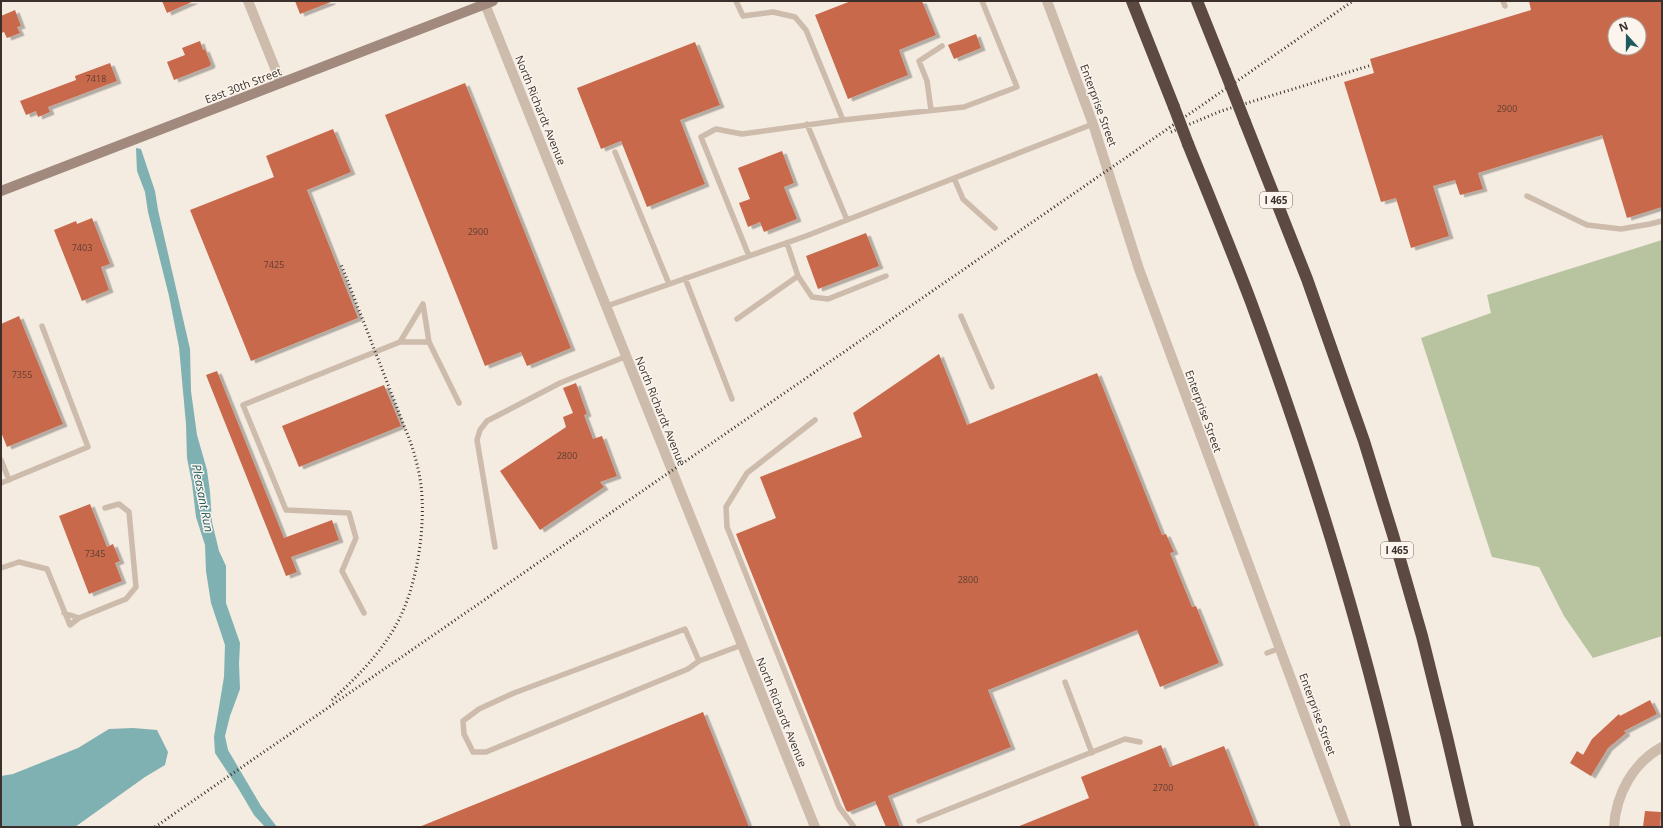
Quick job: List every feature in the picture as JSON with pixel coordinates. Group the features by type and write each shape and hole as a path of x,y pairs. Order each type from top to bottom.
{"highway":[{"path":"1132,1 1253,308 1287,403 1328,527 1363,651 1406,827"},
{"name":"I 465","path":"1197,1 1306,279 1352,404 1393,535 1435,686 1468,827"}],"main road":[{"name":"East 30th Street","path":"1,190 489,2"}],"street":[{"path":"248,1 281,83"},
{"name":"Enterprise Street","path":"1047,1 1094,124 1139,269 1346,827"},
{"name":"North Richardt Avenue","path":"489,2 606,306 815,827"},
{"path":"1614,827 1617,806 1629,778 1640,764 1662,747"}],"lane":[{"path":"736,1 743,16 773,12 795,18 806,30 843,120"},
{"path":"749,256 701,137 716,129 742,134 807,124 964,107 1017,87 982,1"},
{"path":"931,110 927,81 919,61 942,46"},
{"path":"807,124 847,220"},
{"path":"606,306 787,243 1094,124"},
{"path":"615,152 669,284"},
{"path":"954,178 963,199 995,228"},
{"path":"1527,196 1587,225 1621,229 1662,221"},
{"path":"787,243 798,276 812,297 828,299 886,276"},
{"path":"737,319 798,276"},
{"path":"685,278 732,400"},
{"path":"400,342 423,304 429,342 459,403"},
{"path":"961,316 992,387"},
{"path":"1,483 88,447 42,326"},
{"path":"364,613 342,571 356,538 349,513 286,510 243,405 400,342 429,342"},
{"path":"495,547 477,440 480,430 487,421 560,383 627,356"},
{"path":"815,420 747,473 726,507 727,527 839,807 854,827"},
{"path":"1,460 9,480"},
{"path":"1,568 19,562 47,569 70,625 79,618 126,599 136,587 129,512 119,504 105,508"},
{"path":"64,613 79,618"},
{"path":"699,661 685,629 514,693 479,709 462,721 464,734 473,752 486,752 688,668 699,661 742,645"},
{"path":"1267,653 1280,648"},
{"path":"1065,682 1092,753"},
{"path":"919,821 1125,739 1140,742"}],"green space":[{"path":"1662,240 1662,636 1593,658 1564,616 1539,567 1492,557 1421,338 1491,313 1487,295"}],"water":[{"name":"Pleasant Run","path":"136,148 141,149 155,191 190,349 191,391 197,435 207,470 212,522 219,551 226,566 226,603 240,643 240,689 230,716 225,736 228,750 261,806 277,827 265,827 254,815 215,753 214,737 224,677 225,645 211,603 206,571 205,545 196,517 187,458 186,424 179,347 169,296 148,212 145,192 137,171"},
{"path":"133,728 157,730 168,752 165,765 145,777 75,827 1,827 1,776 13,774 78,748 109,729"}],"building":[{"path":"162,1 194,1 167,13"},
{"path":"295,1 331,1 331,2 300,14"},
{"path":"851,1 922,1 936,35 899,50 908,75 848,99 815,15"},
{"path":"1529,1 1662,1 1662,207 1627,218 1602,135 1478,173 1483,189 1460,195 1455,180 1433,186 1449,236 1411,248 1396,198 1381,202 1344,82 1374,73 1370,59 1531,10"},
{"path":"15,10 21,26 17,27 20,33 7,38 4,32 1,33 1,16"},
{"path":"976,34 981,48 954,59 948,45"},
{"path":"200,41 211,64 210,66 174,80 167,62 185,55 182,48"},
{"path":"695,42 720,105 680,120 705,184 647,207 621,141 601,149 577,88"},
{"path":"110,63 117,81 48,107 50,112 38,117 36,111 26,115 20,101 76,80 75,76"},
{"path":"465,83 571,348 527,366 521,352 485,366 385,115"},
{"path":"333,129 351,172 307,190 358,318 251,361 190,210 274,177 266,156"},
{"path":"782,151 794,183 784,187 797,219 764,232 760,222 748,227 739,203 750,199 738,168"},
{"path":"92,218 110,264 101,267 109,290 82,301 54,230 76,221 77,224"},
{"path":"866,233 879,266 818,289 806,256"},
{"path":"19,316 63,424 7,447 1,432 1,324"},
{"path":"939,354 967,425 1097,373 1162,535 1166,534 1174,552 1170,553 1192,607 1196,606 1219,663 1160,687 1137,630 988,690 1011,747 888,796 900,827 886,827 875,801 848,812 846,810 736,534 776,518 760,477 862,437 853,413"},
{"path":"217,371 284,538 332,520 339,540 291,557 297,572 286,576 206,375"},
{"path":"576,383 587,414 584,415 593,439 602,436 617,476 600,482 604,487 540,530 500,471 566,427 563,417 573,413 563,388"},
{"path":"384,385 401,426 299,467 282,426"},
{"path":"90,504 107,547 113,544 120,561 115,563 122,581 89,594 59,516"},
{"path":"1650,700 1657,714 1624,731 1626,733 1608,748 1591,776 1570,763 1577,751 1583,755 1592,739 1619,714 1620,716"},
{"path":"703,712 749,827 419,827"},
{"path":"1161,745 1170,767 1224,746 1256,827 1017,827 1089,798 1081,777"},
{"path":"1645,811 1661,812 1660,827 1643,827"}],"railway":[{"path":"155,827 1353,1"},
{"path":"1171,132 1221,111 1372,65"},
{"path":"332,700 374,657 389,637 403,612 409,595 418,558 422,520 421,485 414,452 341,264"}]}
